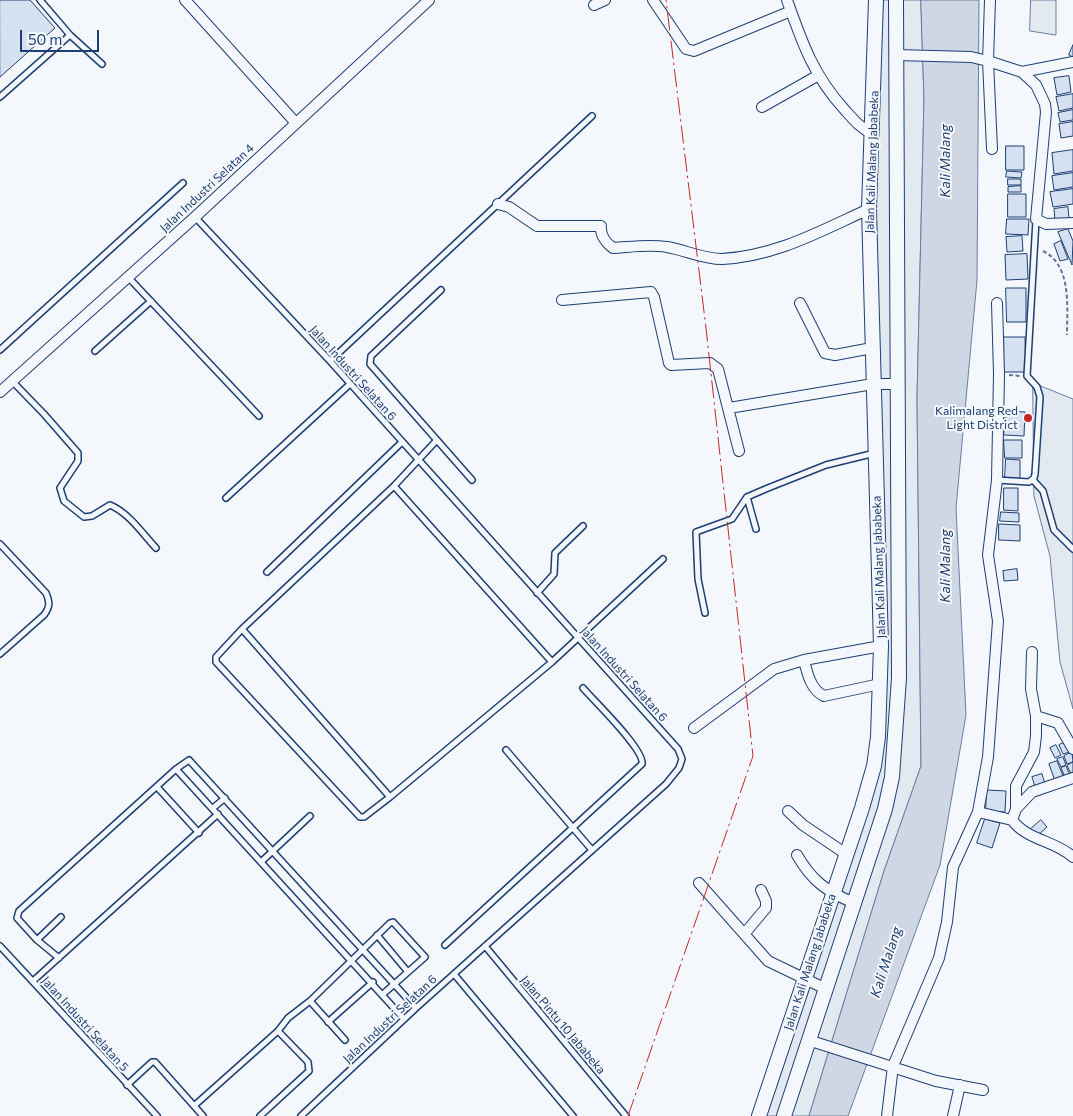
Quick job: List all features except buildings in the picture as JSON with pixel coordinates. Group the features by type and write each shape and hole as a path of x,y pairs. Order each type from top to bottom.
{"main road":[{"name":"Jalan Kali Malang Jababeka","path":"759,1116 874,766 881,646 869,209 876,0"},
{"name":"Jalan Kali Malang Jababeka","path":"784,1116 824,988 885,808 892,777 898,678 896,0"}],"street":[{"path":"185,0 295,122"},
{"name":"Jalan Industri Selatan 4","path":"0,392 195,217 295,122 429,0"},
{"path":"594,5 605,0"},
{"path":"653,0 686,49 694,51 791,11"},
{"path":"786,0 809,61 817,76 859,126 873,134"},
{"path":"990,0 988,61 992,149"},
{"path":"896,55 971,58 988,61 1022,72 1040,91 1046,112 1036,220 1040,223 1051,225 1073,223"},
{"path":"1022,72 1073,62"},
{"path":"762,107 817,76"},
{"path":"498,204 509,207 537,226 601,226 600,230 606,242 613,248 647,245 666,247 706,258 722,259 769,253 869,209"},
{"path":"562,300 651,292 654,297 668,362 671,365 714,363 718,369 739,451"},
{"path":"800,303 825,353 834,356 872,348"},
{"path":"888,1116 889,1065 939,958 953,867 978,812 988,757 998,621 988,555 997,480 999,374 997,303"},
{"path":"728,408 873,384 897,384"},
{"path":"694,728 774,669 804,660 881,646"},
{"path":"1012,820 1016,809 1018,781 1034,750 1036,716 1031,689 1032,652"},
{"path":"804,660 811,682 822,695 832,696 880,684"},
{"path":"1036,716 1058,723 1073,749"},
{"path":"1016,809 1032,792 1073,778"},
{"path":"788,811 803,825 846,854"},
{"path":"978,812 1012,820 1027,835 1048,842 1073,857"},
{"path":"797,855 811,877 832,893 854,903"},
{"path":"699,884 745,933 768,961 824,988"},
{"path":"745,933 766,908 761,890"},
{"path":"808,1040 936,1081 983,1090"},
{"path":"953,1116 960,1085"}],"lane":[{"path":"40,0 70,35 102,64"},
{"path":"0,97 70,35"},
{"path":"330,361 592,116"},
{"path":"0,350 183,183"},
{"name":"Jalan Industri Selatan 6","path":"195,217 330,361 678,749 682,759 679,768 666,784 484,946 301,1116"},
{"path":"1033,480 1037,462 1040,406 1037,387 1027,376 1036,220"},
{"path":"128,276 259,416"},
{"path":"441,290 369,360 370,364 436,441 472,480"},
{"path":"95,351 151,301"},
{"path":"12,381 78,453 78,461 60,488 64,501 84,517 92,516 110,505 116,507 135,524 156,548"},
{"path":"226,498 350,384"},
{"path":"436,441 417,459 394,486 242,629 216,657 216,662 356,815 364,817 390,797 552,662 663,559"},
{"path":"268,572 402,442"},
{"path":"705,612 698,579 695,533 733,518 747,498 826,465 875,453"},
{"path":"997,480 1024,483 1033,480"},
{"path":"1033,480 1043,491 1054,530 1073,549"},
{"path":"394,486 552,662"},
{"path":"747,498 756,529"},
{"path":"537,593 554,574 555,554 583,526"},
{"path":"0,544 46,593 50,601 44,615 0,654"},
{"path":"242,629 390,797"},
{"path":"445,945 642,764 643,760 633,744 582,688"},
{"path":"506,750 592,850"},
{"path":"59,958 37,940 17,918 19,911 158,788 176,769 189,760 416,1008"},
{"path":"176,769 373,982 404,1019"},
{"path":"158,788 198,833"},
{"path":"213,808 225,798"},
{"path":"33,981 218,814"},
{"path":"261,862 310,816"},
{"path":"37,940 62,918"},
{"path":"195,1105 278,1031 288,1018 310,1000 393,922 425,955 383,994"},
{"path":"377,935 408,972"},
{"name":"Jalan Industri Selatan 5","path":"0,946 157,1116"},
{"name":"Jalan Pintu 10 Jababeka","path":"484,946 626,1116"},
{"path":"454,974 573,1116"},
{"path":"328,1022 373,982"},
{"path":"310,1000 345,1040"},
{"path":"260,1116 309,1071 308,1062 278,1031"},
{"path":"127,1085 152,1062 156,1062 203,1116"}],"path":[{"path":"1033,248 1052,256 1060,268 1066,288 1067,335"},
{"path":"999,374 1027,376"}],"shaded area":[{"path":"876,0 921,0 924,99 917,398 921,766 884,871 809,1116 759,1116 874,766"},
{"path":"1031,0 1056,0 1056,35 1030,31"},
{"path":"1033,383 1073,399 1073,709 1060,662 1050,556 1034,496"}],"water":[{"name":"Kali Malang","path":"921,0 979,0 977,280 956,508 966,715 940,865 848,1116 809,1116 884,871 921,766 917,398 924,99"}],"power":[{"path":"628,1116 753,756 706,328 666,0"}],"place":[{"name":"Kalimalang Red Light District","path":"1028,418"}]}
